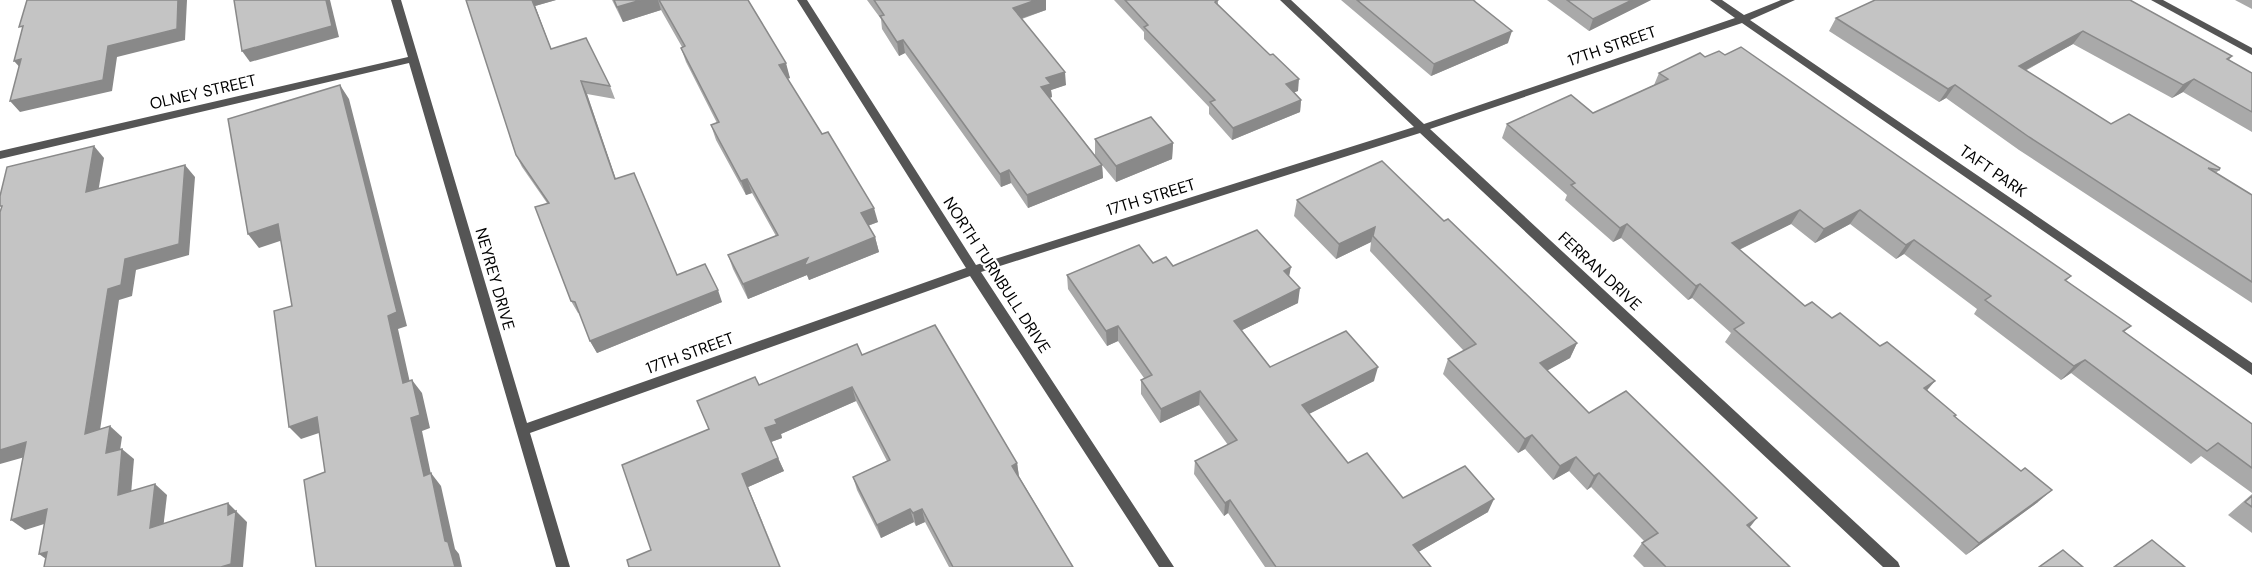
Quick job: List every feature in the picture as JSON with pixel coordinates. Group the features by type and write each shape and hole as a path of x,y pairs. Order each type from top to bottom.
{"street":[{"name":"NEYREY DRIVE","path":"396,0 563,567"},
{"name":"NORTH TURNBULL DRIVE","path":"802,0 973,270 1167,567"},
{"name":"FERRAN DRIVE","path":"1285,0 1893,567"},
{"name":"TAFT PARK","path":"1715,0 2252,370"},
{"name":"17TH STREET","path":"522,430 973,270 1423,128 1743,19 1790,0"},
{"path":"2156,0 2252,52"},
{"name":"OLNEY STREET","path":"0,154 413,58"}],"building":[{"path":"27,0 178,0 177,29 108,46 103,80 10,101 21,59 14,61 23,26 19,27"},
{"path":"234,0 326,0 332,26 242,51"},
{"path":"466,0 532,0 551,49 586,38 610,86 581,81 615,179 634,173 677,275 705,264 718,290 590,341 575,302 571,301 535,207 549,203 516,155"},
{"path":"614,0 641,0 617,7"},
{"path":"659,0 748,0 786,63 779,65 822,134 828,132 874,208 861,213 875,237 804,266 808,258 743,284 728,255 778,235 747,179 741,181 711,125 719,122 681,48 685,46"},
{"path":"874,0 1036,0 1013,8 1065,72 1046,78 1051,84 1041,87 1102,165 1027,195 1009,170 1000,174 903,40 897,42 880,16 884,15"},
{"path":"1125,0 1218,0 1215,2 1270,55 1273,54 1299,79 1286,84 1301,100 1233,128 1210,102 1215,100 1144,27 1148,25"},
{"path":"1357,0 1473,0 1512,31 1434,64"},
{"path":"1567,0 1632,0 1593,19"},
{"path":"1875,0 2130,0 2232,56 2227,59 2252,73 2252,112 2194,79 2183,85 2083,31 2019,66 2111,124 2129,114 2220,168 2219,170 2208,168 2252,195 2252,282 2029,137 1955,85 1948,89 1836,18"},
{"path":"1741,47 2071,276 2065,280 2131,326 2123,331 2252,424 2252,468 2218,443 2207,451 2085,360 2074,366 1985,300 1991,296 1914,240 1906,245 1860,210 1824,229 1800,210 1732,243 1805,306 1812,302 1832,318 1840,313 1880,346 1887,342 1935,381 1924,388 1956,415 1954,416 2021,471 2025,468 2052,490 1979,543 1734,329 1744,323 1700,284 1696,286 1627,224 1620,228 1571,185 1575,183 1507,124 1571,95 1593,113 1668,79 1659,73 1700,53 1705,57 1719,51 1725,55"},
{"path":"340,85 397,312 388,316 403,383 412,380 420,415 411,418 424,476 431,473 445,541 448,542 455,567 316,567 304,480 325,472 317,417 289,427 274,311 292,306 278,224 248,234 228,119"},
{"path":"1151,117 1173,143 1116,166 1095,139"},
{"path":"94,146 86,192 185,165 179,244 125,259 121,285 108,289 85,434 110,426 106,453 122,449 118,495 155,484 150,528 228,503 228,515 236,511 231,564 221,567 44,567 47,552 39,554 47,509 11,520 26,442 0,450 0,212 2,206 0,206 0,196 7,167"},
{"path":"1382,161 1444,221 1448,219 1577,343 1540,363 1589,413 1626,391 1757,518 1747,525 1790,567 1666,567 1642,543 1658,533 1599,473 1594,476 1576,457 1560,466 1532,435 1525,439 1448,359 1476,344 1373,236 1375,227 1339,244 1297,200"},
{"path":"1257,230 1291,267 1284,271 1300,288 1234,321 1270,367 1346,331 1378,367 1302,405 1348,463 1367,453 1403,498 1465,466 1494,499 1413,545 1431,567 1276,567 1230,500 1225,503 1195,461 1237,440 1200,391 1161,409 1141,380 1152,375 1118,326 1106,331 1067,275 1139,245 1153,263 1166,257 1173,266"},
{"path":"935,325 1017,463 1012,466 1073,567 953,567 922,509 913,513 910,509 877,525 853,477 890,460 852,387 775,420 777,424 765,428 778,458 742,474 780,567 629,567 627,560 651,550 622,465 709,429 697,401 755,377 759,385 857,344 862,355"},
{"path":"2252,496 2252,507 2245,502"},
{"path":"2152,540 2185,567 2114,567"},
{"path":"2063,550 2083,567 2039,567"}]}
